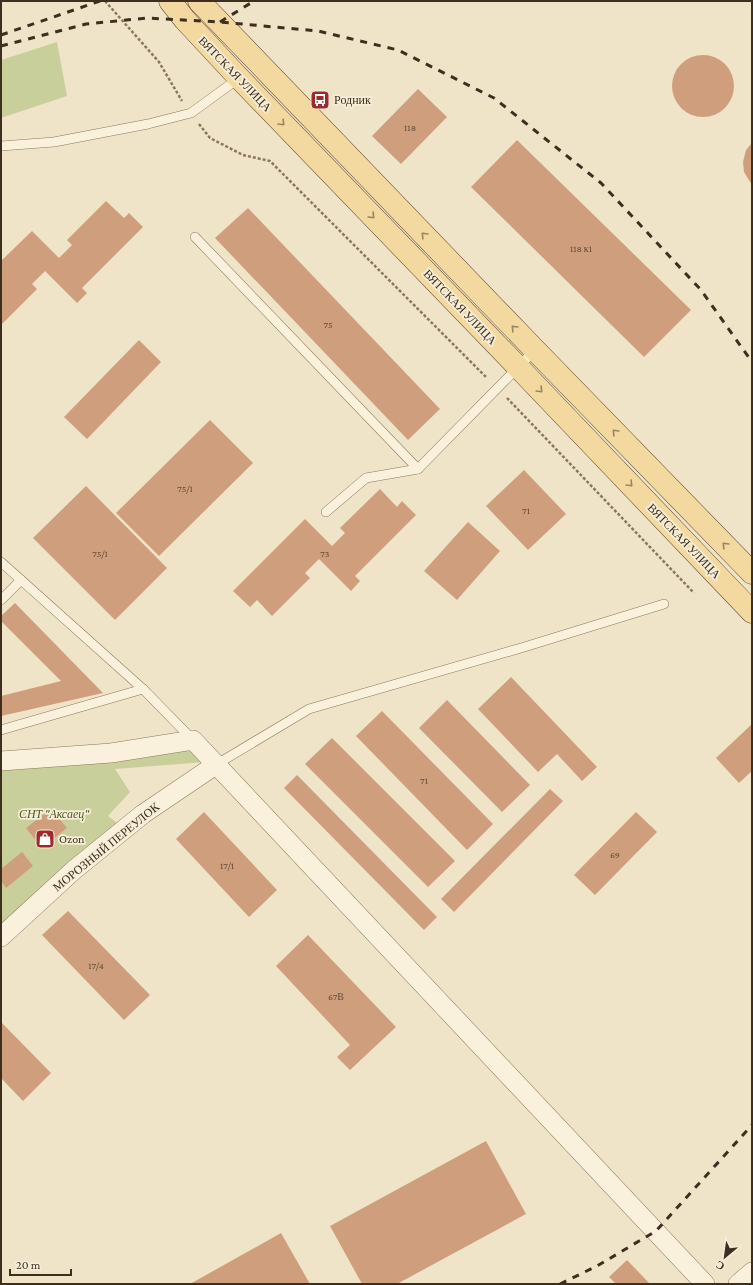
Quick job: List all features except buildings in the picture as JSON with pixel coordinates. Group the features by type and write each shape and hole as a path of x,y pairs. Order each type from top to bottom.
{"main road":[{"name":"ВЯТСКАЯ УЛИЦА","path":"170,1 185,20 239,78 752,612"},
{"name":"ВЯТСКАЯ УЛИЦА","path":"199,1 752,573"}],"street":[{"path":"1,761 111,753 193,740 705,1284"},
{"name":"МОРОЗНЫЙ ПЕРЕУЛОК","path":"1,937 74,870 137,819 217,764"},
{"path":"738,1284 752,1272"}],"lane":[{"path":"1,146 54,142 148,124 191,113 239,78"},
{"path":"195,237 418,469"},
{"path":"326,512 366,478 418,469 535,350"},
{"path":"1,562 143,689 193,740"},
{"path":"1,600 21,580"},
{"path":"217,764 309,709 521,648 664,604"},
{"path":"1,730 143,689"}],"path":[{"path":"105,1 159,62 180,98 210,138 243,155 270,161 497,388 694,593"}],"green space":[{"path":"57,42 67,96 1,118 1,60"},
{"name":"СНТ \"Аксаец\"","path":"192,745 205,762 115,769 130,792 108,816 121,826 1,936 1,765"}],"railway":[{"path":"1,35 100,1"},
{"path":"220,22 254,1"},
{"path":"1,46 86,24 147,18 220,22 318,31 398,50 494,98 601,183 701,290 752,362"},
{"path":"560,1284 597,1266 656,1231 752,1125"}],"place":[{"name":"Родник","path":"320,100"},
{"name":"Ozon","path":"45,839"}]}
